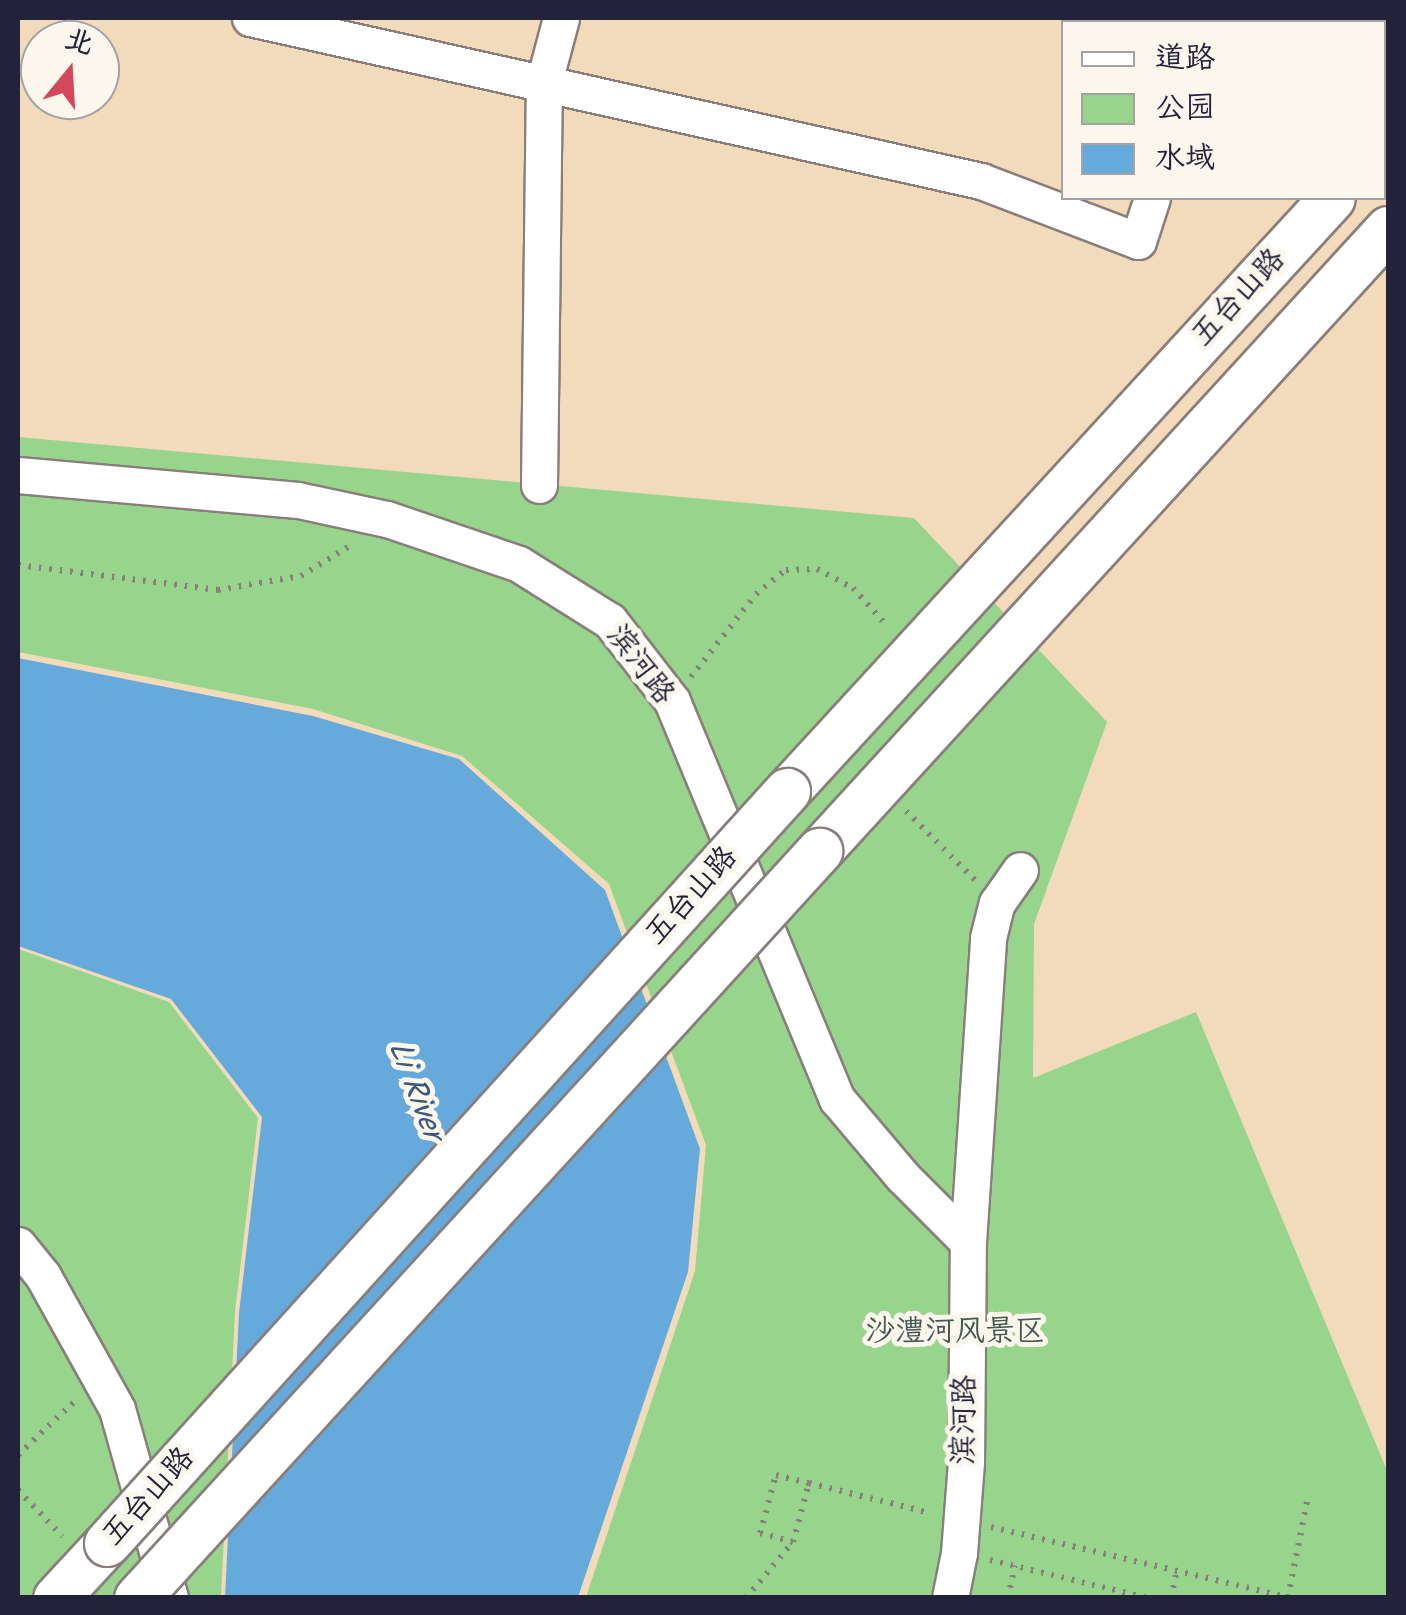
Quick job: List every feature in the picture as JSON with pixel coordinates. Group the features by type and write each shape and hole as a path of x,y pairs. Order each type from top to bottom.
{"street":[{"path":"250,18 982,181 1138,241 1151,200"},
{"path":"539,485 544,82 561,18"},
{"name":"五台山路","path":"56,1598 787,790 1330,200"},
{"name":"五台山路","path":"136,1598 1388,229"},
{"name":"滨河路","path":"18,475 298,500 386,520 519,564 610,621 672,701 837,1099 903,1177 968,1242"},
{"name":"滨河路","path":"950,1598 959,1553 966,1462 968,1242 988,938 996,903 1020,870"},
{"path":"18,1245 43,1276 117,1409 170,1598"}],"path":[{"path":"18,565 218,590 301,576 386,520"},
{"path":"672,701 756,594 786,570 817,569 853,588 912,654"},
{"path":"880,784 996,903"},
{"path":"18,1455 54,1420"},
{"path":"793,1542 760,1532 770,1494 776,1475 809,1483"},
{"path":"18,1490 30,1502"},
{"path":"1288,1597 1306,1502"},
{"path":"959,1553 1148,1598"},
{"path":"1008,1598 1015,1566"},
{"path":"1171,1598 1177,1570"}],"green space":[{"name":"沙澧河风景区","path":"18,437 914,518 1107,722 1034,924 1033,1078 1196,1012 1388,1473 1388,1597 586,1597 695,1271 706,1145 609,884 462,756 313,709 18,652"},
{"path":"18,949 169,1002 258,1118 235,1312 221,1597 18,1598"}],"water":[{"name":"Li River","path":"18,658 313,716 459,759 605,890 700,1149 688,1272 578,1597 225,1597 239,1313 262,1117 171,999 18,946"}]}
